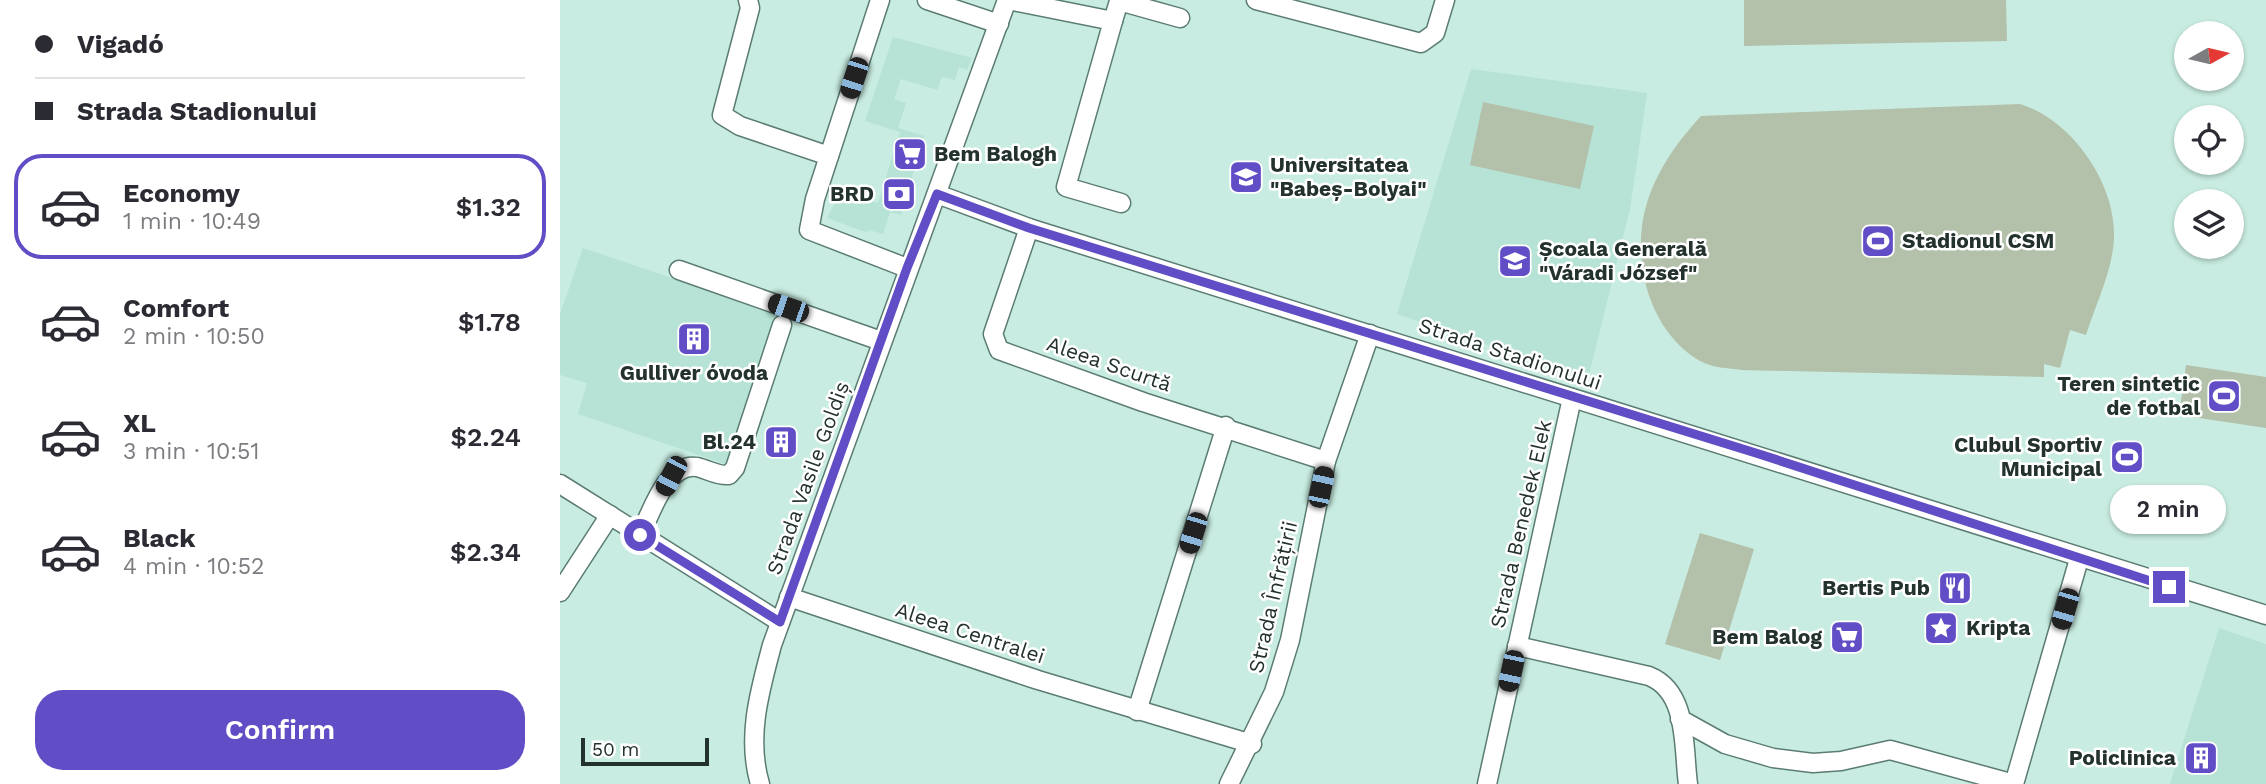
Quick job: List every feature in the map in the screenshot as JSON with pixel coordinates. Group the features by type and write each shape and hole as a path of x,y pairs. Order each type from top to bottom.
{"street":[{"path":"748,0 750,8 723,115 740,126 829,156"},
{"path":"880,0 815,199 809,230 907,268"},
{"path":"927,0 999,23"},
{"path":"937,194 1007,0 1113,21"},
{"path":"1256,0 1298,5 1421,43 1435,33 1445,0"},
{"path":"1121,204 1066,187 1119,1 1180,18"},
{"name":"Strada Stadionului","path":"937,194 1029,228 1759,454 2079,559 2266,615"},
{"name":"Strada Vasile Goldiș","path":"760,784 755,753 755,715 780,622 907,268 937,194"},
{"name":"Aleea Scurtă","path":"1029,228 993,334 999,350 1143,402 1226,426 1326,461"},
{"path":"679,270 881,341"},
{"path":"640,535 671,476 682,468 695,467 722,475 729,475 735,468 782,325"},
{"name":"Strada Înfrățirii","path":"1229,784 1252,744 1274,692 1290,640 1326,461 1370,334"},
{"name":"Strada Benedek Elek","path":"1487,784 1572,398"},
{"path":"1137,711 1226,426"},
{"path":"560,484 780,622"},
{"path":"560,592 610,514"},
{"path":"1680,719 1725,744 1773,758 1813,763 1841,761 1890,750 2014,784 2079,559"},
{"name":"Aleea Centralei","path":"789,597 1137,711 1252,744"},
{"path":"1517,646 1657,680 1670,691 1680,719 1688,784"}],"shaded area":[{"path":"1744,0 2006,0 2007,41 1744,46"},
{"path":"893,37 972,58 967,70 959,67 955,80 942,77 937,90 901,79 894,99 906,103 898,128 924,136 901,215 890,212 883,234 869,230 868,233 827,218 841,191 878,203 900,132 865,121"},
{"name":"Școala Generală \"Váradi József\"","path":"1471,69 1647,93 1630,209 1588,379 1397,314"},
{"path":"1483,102 1594,126 1580,189 1470,165"},
{"name":"Stadionul CSM","path":"2020,104 2039,112 2073,138 2099,175 2113,216 2111,262 2086,335 2070,330 2060,368 2044,364 2044,377 1742,370 1700,361 1682,348 1667,331 1648,291 1643,269 1642,224 1651,191 1662,168 1701,116"},
{"path":"583,248 780,314 731,466 578,414 587,383 560,375 560,314"},
{"name":"Teren sintetic de fotbal","path":"2186,365 2266,377 2266,428 2179,415"},
{"path":"1700,533 1754,549 1720,660 1665,644"},
{"path":"2219,628 2266,644 2266,784 2170,784"}],"place":[{"name":"Bem Balogh","path":"910,154"},
{"name":"Universitatea \"Babeș-Bolyai\"","path":"1246,177"},
{"name":"BRD","path":"899,194"},
{"name":"Stadionul CSM","path":"1878,241"},
{"name":"Școala Generală \"Váradi József\"","path":"1515,261"},
{"name":"Gulliver óvoda","path":"694,339"},
{"name":"Teren sintetic de fotbal","path":"2224,396"},
{"name":"Bl.24","path":"781,442"},
{"name":"Clubul Sportiv Municipal","path":"2127,457"},
{"name":"Bertis Pub","path":"1955,588"},
{"name":"Kripta","path":"1941,628"},
{"name":"Bem Balog","path":"1847,637"},
{"name":"Policlinica","path":"2201,758"}],"route":[{"path":"640,535 780,622 907,268 937,194 1029,228 1759,454 2169,587"}]}
